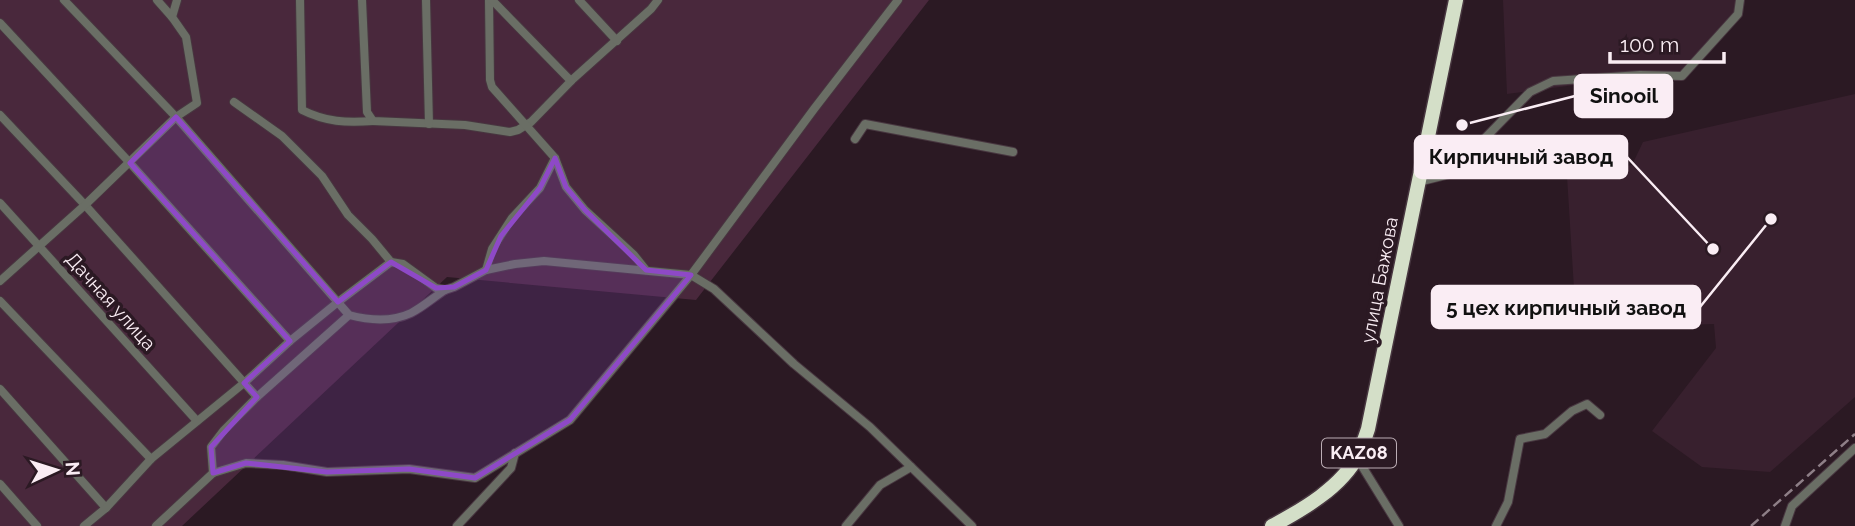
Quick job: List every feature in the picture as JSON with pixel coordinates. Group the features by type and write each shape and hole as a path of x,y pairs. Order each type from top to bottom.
{"highway":[{"name":"улица Бажова","path":"1272,526 1306,508 1341,477 1357,458 1368,429 1456,0"}],"street":[{"path":"64,0 176,117 349,315 368,320 410,313 445,290 486,270 515,264 544,261 691,275 714,289 794,364 870,426 972,526"},
{"path":"0,281 85,205 176,117 197,103 186,37 157,0"},
{"path":"172,17 177,0"},
{"path":"300,0 302,110 321,119 465,125 510,132 525,126 658,0"},
{"path":"362,0 367,112 373,121"},
{"path":"426,0 429,124"},
{"path":"491,0 571,81"},
{"path":"491,0 492,87 555,159 566,187 585,210 646,270"},
{"path":"579,0 617,40"},
{"path":"156,526 213,473 246,463 327,472 409,468 475,478 570,419 691,275 898,0"},
{"path":"1418,182 1450,174 1530,92 1553,81 1640,75 1682,76 1738,13 1740,0"},
{"path":"0,23 290,341"},
{"path":"234,102 282,136 322,176 348,215 391,262 403,264 436,288 445,290"},
{"path":"0,115 85,205 257,397"},
{"path":"855,139 864,124 1013,152"},
{"path":"486,270 492,249 512,218 540,188 555,159"},
{"name":"Дачная улица","path":"0,203 197,421"},
{"path":"84,526 106,508 150,459 244,383 290,341 391,262"},
{"path":"0,301 150,459"},
{"path":"213,473 211,447 224,430 349,315"},
{"path":"0,389 106,508"},
{"path":"1496,526 1508,502 1520,439 1545,434 1572,411 1587,404 1600,415"},
{"path":"1785,526 1792,506 1855,448"},
{"path":"457,526 511,468 515,453"},
{"path":"1357,458 1398,526"},
{"path":"846,526 880,485 911,467"},
{"path":"0,484 37,526"}],"highlighted area":[{"path":"176,117 338,302 391,262 436,288 454,287 486,270 501,236 540,188 555,158 566,187 585,210 646,270 691,275 570,420 475,478 409,469 327,472 246,463 213,473 211,447 257,397 244,383 290,341 130,163"}],"shaded area":[{"path":"0,0 929,0 696,300 447,277 182,526 0,526"},
{"path":"1503,0 1738,0 1738,12 1680,71 1507,94"},
{"path":"1855,94 1855,397 1770,472 1702,467 1652,431 1716,348 1714,324 1612,327 1576,321 1567,176 1632,165 1643,142"}],"railway":[{"path":"1751,526 1855,434"}],"place":[{"name":"Sinooil","path":"1462,125"},
{"name":"5 цех кирпичный завод","path":"1771,219"},
{"name":"Кирпичный завод","path":"1713,249"}]}
